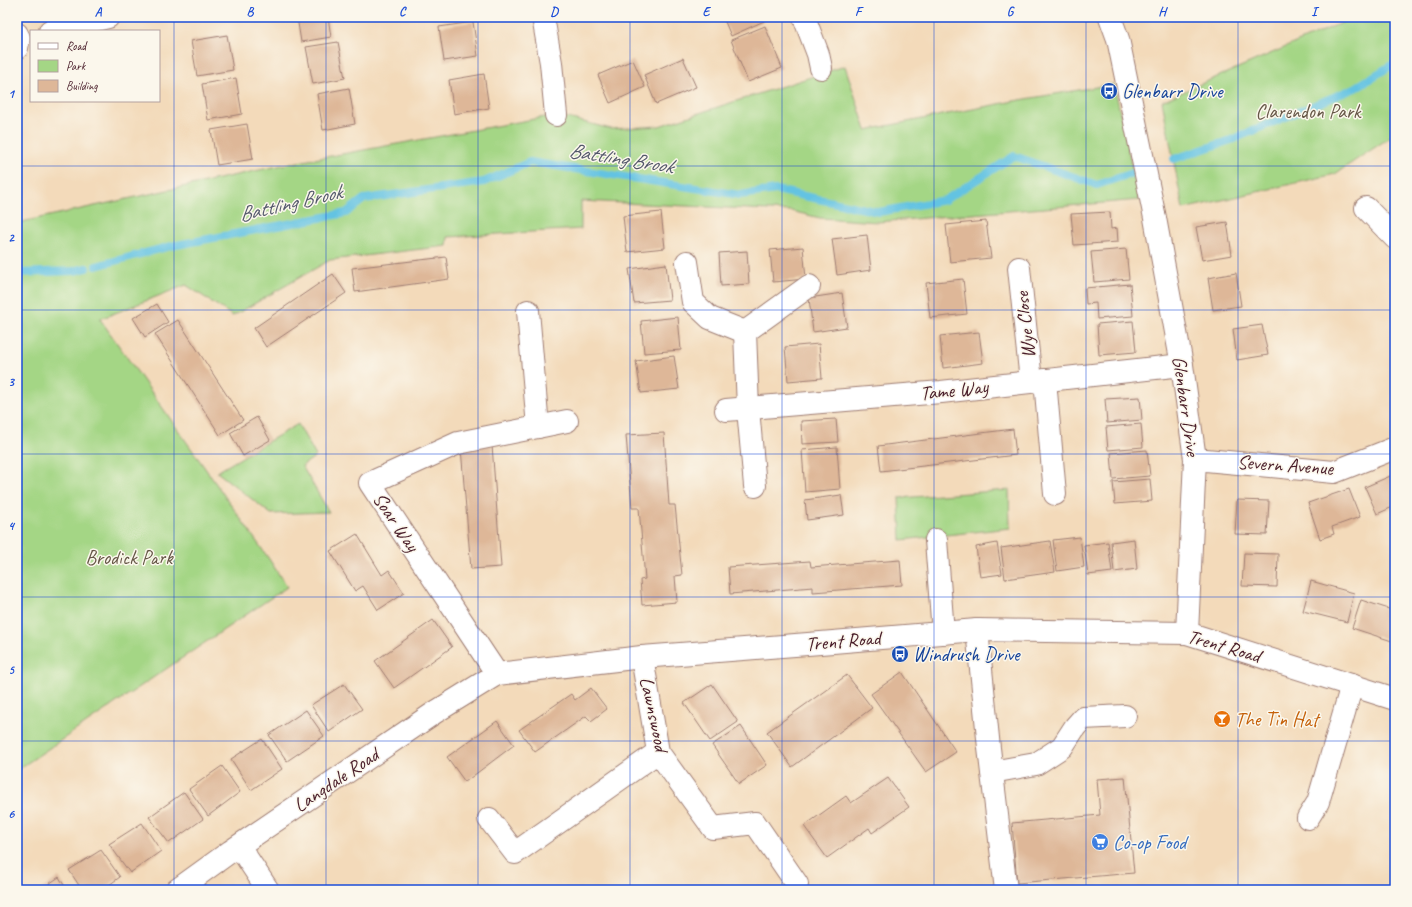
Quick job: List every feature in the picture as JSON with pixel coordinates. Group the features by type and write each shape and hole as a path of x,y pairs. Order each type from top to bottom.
{"street":[{"path":"54,30 108,17"},
{"path":"543,17 551,64 556,115"},
{"path":"804,17 818,54 821,68"},
{"name":"Glenbarr Drive","path":"1110,17 1118,39 1132,106 1182,365 1195,459 1187,633"},
{"path":"1366,208 1395,238"},
{"path":"687,262 693,302 710,318 745,332"},
{"name":"Wye Close","path":"1019,268 1055,494"},
{"path":"745,332 809,286"},
{"path":"528,311 538,427"},
{"path":"745,332 748,408 755,486"},
{"name":"Tame Way","path":"726,410 941,392 1182,365"},
{"name":"Soar Way","path":"497,674 370,483 458,443 566,421"},
{"name":"Severn Avenue","path":"1195,459 1334,472 1395,448"},
{"path":"936,540 943,633"},
{"path":"977,630 1006,890"},
{"name":"Trent Road","path":"497,674 642,657 977,630 1187,633 1395,699"},
{"name":"Lawnswood","path":"642,657 658,752 713,828 755,823 797,884"},
{"name":"Langdale Road","path":"178,890 239,846 434,713 497,674"},
{"path":"1308,818 1318,802 1352,685"},
{"path":"992,772 1036,764 1062,747 1075,727 1083,718 1125,716"},
{"path":"489,819 514,853 658,752"},
{"path":"239,846 268,890"}],"green space":[{"name":"Clarendon Park","path":"1355,17 1395,17 1395,134 1335,174 1183,209 1162,101"},
{"name":"Brodick Park","path":"845,66 866,130 1014,101 1114,84 1139,200 878,222 820,218 791,211 581,201 581,229 448,237 447,246 330,260 233,316 186,285 100,319 269,559 287,587 17,770 17,223 287,164 556,115 611,129 659,126"},
{"path":"298,424 316,456 302,466 329,512 271,514 217,472"},
{"path":"1009,490 1010,528 901,540 899,498"}],"building":[{"path":"297,17 328,17 331,37 301,42"},
{"path":"723,17 763,17 764,21 731,36"},
{"path":"473,22 478,56 444,61 439,27"},
{"path":"765,26 782,68 748,82 731,40"},
{"path":"227,35 233,70 197,76 191,41"},
{"path":"338,42 345,78 313,84 306,47"},
{"path":"683,58 696,87 656,104 644,75"},
{"path":"633,60 645,87 610,103 598,75"},
{"path":"484,74 489,108 454,114 449,80"},
{"path":"236,78 242,114 208,120 202,84"},
{"path":"349,88 355,124 323,130 317,94"},
{"path":"247,124 253,159 217,165 211,130"},
{"path":"661,212 665,248 627,252 623,216"},
{"path":"1110,212 1111,229 1117,228 1118,242 1074,245 1071,214"},
{"path":"986,221 991,258 950,262 946,225"},
{"path":"1227,222 1232,255 1202,260 1196,227"},
{"path":"867,235 871,270 837,275 832,239"},
{"path":"803,247 806,279 773,282 770,250"},
{"path":"1126,249 1129,279 1094,282 1091,252"},
{"path":"747,251 749,284 721,286 719,253"},
{"path":"446,257 449,279 355,292 352,268"},
{"path":"666,264 670,300 634,303 629,269"},
{"path":"1236,273 1241,306 1213,310 1208,278"},
{"path":"333,274 346,293 266,347 254,328"},
{"path":"963,279 967,314 930,318 926,283"},
{"path":"1130,284 1133,316 1097,319 1096,303 1086,304 1085,288"},
{"path":"842,293 847,327 813,332 809,298"},
{"path":"157,304 168,322 145,337 133,318"},
{"path":"678,317 681,350 644,353 641,321"},
{"path":"178,320 243,420 220,435 155,334"},
{"path":"1133,321 1136,352 1099,355 1097,324"},
{"path":"1262,325 1268,355 1237,360 1233,329"},
{"path":"979,332 983,363 943,368 940,336"},
{"path":"819,344 822,378 788,381 785,347"},
{"path":"674,356 679,389 641,393 636,361"},
{"path":"1140,397 1142,420 1107,423 1105,399"},
{"path":"257,417 270,440 243,456 230,433"},
{"path":"836,419 838,442 802,444 801,421"},
{"path":"1141,424 1143,447 1108,450 1106,427"},
{"path":"1013,429 1016,455 881,471 878,446"},
{"path":"664,433 669,505 675,505 682,575 675,576 677,602 642,605 640,580 645,579 639,508 632,508 626,435"},
{"path":"492,445 501,567 471,569 461,448"},
{"path":"837,447 840,489 805,492 802,450"},
{"path":"1147,450 1150,476 1113,479 1111,453"},
{"path":"1395,474 1395,506 1377,514 1365,487"},
{"path":"1150,479 1152,501 1115,504 1113,482"},
{"path":"1349,489 1360,517 1332,527 1334,534 1320,539 1308,503"},
{"path":"841,495 844,515 807,520 805,500"},
{"path":"1237,500 1269,501 1267,535 1235,534"},
{"path":"357,534 382,575 389,570 404,593 378,610 363,586 355,591 330,551"},
{"path":"1080,537 1084,567 1057,571 1053,540"},
{"path":"1134,539 1137,569 1114,572 1111,542"},
{"path":"1050,541 1055,572 1005,579 1001,548"},
{"path":"1108,542 1112,572 1088,575 1084,545"},
{"path":"997,543 1002,574 980,577 976,547"},
{"path":"1244,553 1278,554 1277,587 1242,586"},
{"path":"900,560 902,585 813,592 813,587 730,594 728,567 810,561 811,567"},
{"path":"1311,581 1354,593 1347,622 1303,611"},
{"path":"1361,600 1395,611 1395,642 1352,628"},
{"path":"433,620 452,647 394,688 375,661"},
{"path":"902,672 956,752 926,772 871,694"},
{"path":"847,675 872,708 792,767 767,732"},
{"path":"344,684 362,709 329,732 311,705"},
{"path":"712,684 738,722 710,741 684,703"},
{"path":"591,688 607,709 591,721 586,716 535,752 519,730 571,694 575,700"},
{"path":"306,710 324,736 287,761 269,735"},
{"path":"497,721 514,745 465,782 447,757"},
{"path":"741,726 767,765 739,784 712,745"},
{"path":"262,739 282,769 251,790 231,759"},
{"path":"222,766 240,792 208,816 189,789"},
{"path":"1125,777 1134,873 1017,883 1012,823 1100,815 1097,779"},
{"path":"888,778 909,807 872,833 869,828 827,858 804,826 846,796 851,803"},
{"path":"184,792 203,819 169,843 149,817"},
{"path":"142,823 161,851 130,873 109,844"},
{"path":"101,850 120,877 102,890 82,890 69,870"},
{"path":"59,877 67,890 39,890 43,888"}],"waterway":[{"name":"Battling Brook","path":"1174,159 1231,140 1355,88 1395,63"},
{"name":"Battling Brook","path":"96,266 171,246 346,213 364,199 484,182 530,162 740,195 776,190 879,212 945,200 1014,156 1097,185 1133,173"},
{"name":"Battling Brook","path":"17,273 74,271 86,268"}],"place":[{"name":"Glenbarr Drive","path":"1109,91"},
{"name":"Windrush Drive","path":"900,654"},
{"name":"The Tin Hat","path":"1222,719"},
{"name":"Co-op Food","path":"1100,842"}]}
